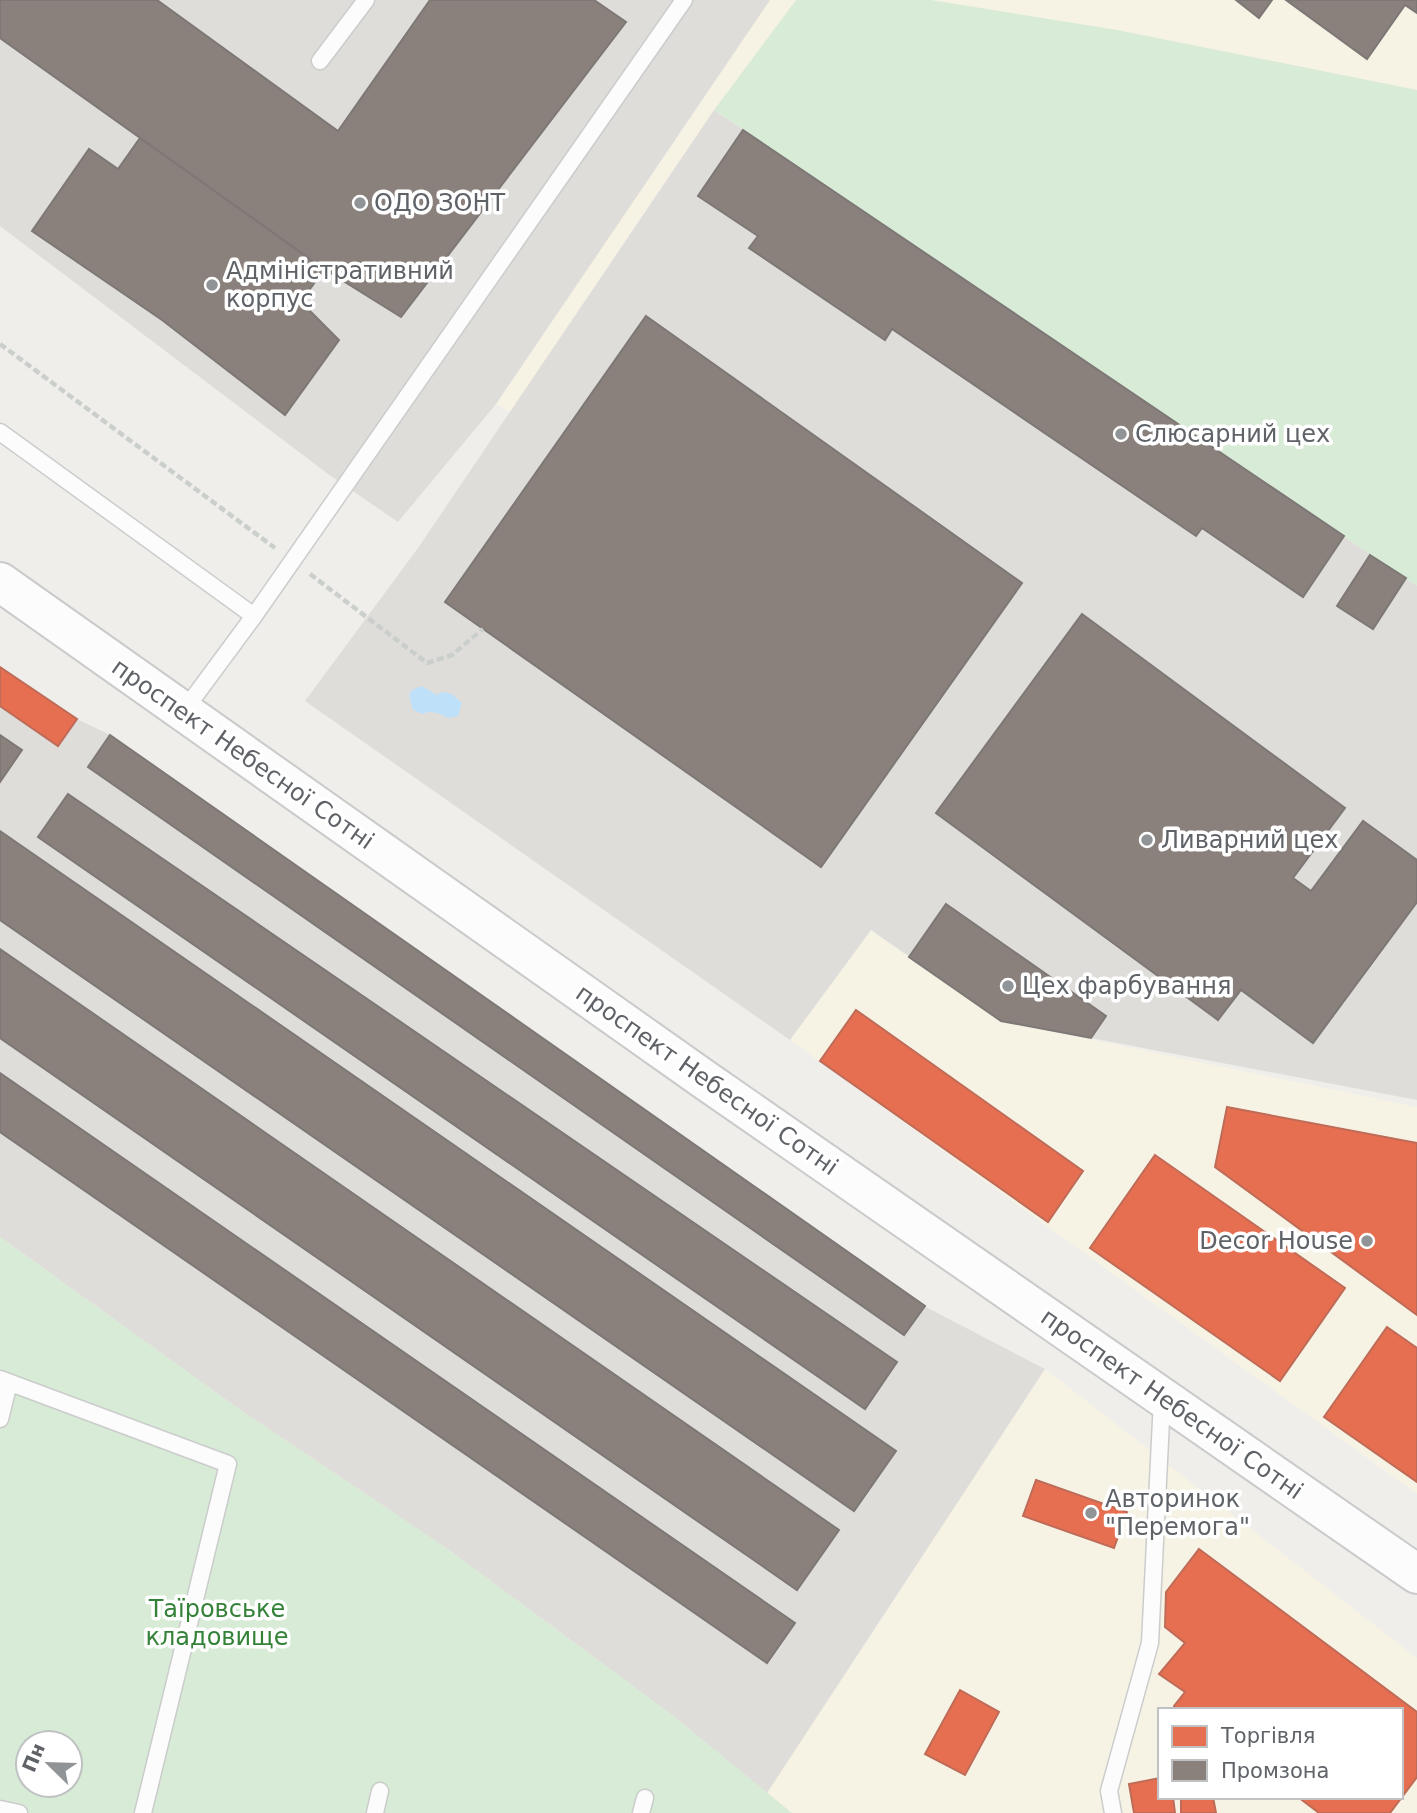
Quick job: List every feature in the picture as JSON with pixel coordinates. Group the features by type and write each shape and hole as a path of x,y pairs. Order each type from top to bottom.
{"main road":[{"name":"проспект Небесної Сотні","path":"0,582 705,1080 1417,1574"}],"lane":[{"path":"320,61 366,0"},
{"path":"183,712 254,616 684,0"},
{"path":"0,432 254,616"},
{"path":"0,1419 4,1381 228,1464 144,1813"},
{"path":"1113,1813 1109,1791 1150,1643 1163,1397"},
{"path":"375,1813 380,1791"},
{"path":"0,1809 19,1813"}],"path":[{"path":"0,344 427,663 452,655 483,629"}],"shaded area":[{"path":"0,0 770,0 496,404 398,522 328,474 0,226"},
{"path":"770,0 1417,0 1417,90 1117,30 954,272 714,110 510,412 496,404"},
{"path":"714,110 1417,586 1417,1100 1001,1021 871,930 790,1040 305,701 418,548"},
{"path":"0,667 77,719 110,735 924,1306 1045,1369 767,1793 672,1715 449,1550 243,1412 0,1237"},
{"path":"871,930 1001,1021 1417,1107 1417,1494 790,1040"},
{"name":"Авторинок \"Перемога\"","path":"1045,1369 1417,1658 1417,1813 792,1813 767,1793"}],"green space":[{"path":"796,0 931,0 1117,30 1417,90 1417,586 714,110"},
{"name":"Таїровське кладовище","path":"0,1237 243,1412 449,1550 672,1715 792,1813 0,1813"}],"water":[{"path":"422,686 437,695 442,692 452,694 462,703 458,716 449,718 413,710 409,695 412,690"}],"building: Торгівля":[{"path":"0,667 77,719 58,746 0,706"},
{"path":"856,1010 1083,1171 1048,1222 820,1061"},
{"name":"Decor House","path":"1227,1107 1417,1143 1417,1315 1215,1167"},
{"path":"1155,1155 1345,1288 1280,1381 1090,1248"},
{"path":"1387,1327 1417,1348 1417,1482 1324,1417"},
{"path":"1036,1480 1127,1512 1114,1548 1023,1516"},
{"path":"1199,1549 1417,1712 1417,1777 1403,1796 1403,1708 1174,1706 1185,1692 1159,1674 1185,1643 1165,1627 1166,1592"},
{"path":"960,1690 999,1712 965,1775 925,1754"},
{"path":"1158,1778 1158,1799 1173,1799 1175,1813 1134,1813 1129,1784"},
{"path":"1181,1799 1213,1799 1216,1813 1181,1813"},
{"path":"1301,1799 1400,1799 1390,1813 1319,1813"}],"building: Промзона":[{"name":"ОДО ЗОНТ","path":"0,0 157,0 338,131 430,0 594,0 626,22 401,317 324,269 0,38"},
{"path":"1236,0 1272,0 1259,18"},
{"path":"1286,0 1417,0 1417,13 1405,5 1367,59"},
{"name":"Слюсарний цех","path":"743,130 1344,536 1303,597 1202,528 1196,536 892,329 885,340 749,248 758,236 698,196"},
{"name":"Адміністративний корпус","path":"140,138 324,269 301,302 339,340 285,415 162,320 32,231 89,149 118,169"},
{"path":"646,316 1022,583 821,867 445,602"},
{"path":"1370,555 1406,578 1373,629 1337,606"},
{"name":"Ливарний цех","path":"1082,614 1345,808 1293,878 1311,891 1363,821 1417,860 1417,902 1313,1043 1241,990 1218,1020 936,813"},
{"path":"0,735 22,750 0,782"},
{"path":"110,735 925,1306 904,1335 88,767"},
{"path":"68,794 897,1362 865,1409 38,837"},
{"path":"0,831 896,1451 854,1511 0,920"},
{"name":"Цех фарбування","path":"946,904 1106,1016 1091,1038 1001,1021 909,957"},
{"path":"0,949 839,1530 797,1590 0,1038"},
{"path":"0,1073 795,1623 767,1663 0,1132"}],"place":[{"name":"ОДО ЗОНТ","path":"360,203"},
{"name":"Адміністративний корпус","path":"212,285"},
{"name":"Слюсарний цех","path":"1121,434"},
{"name":"Ливарний цех","path":"1147,840"},
{"name":"Цех фарбування","path":"1008,986"},
{"name":"Decor House","path":"1367,1241"},
{"name":"Авторинок \"Перемога\"","path":"1091,1513"}]}
